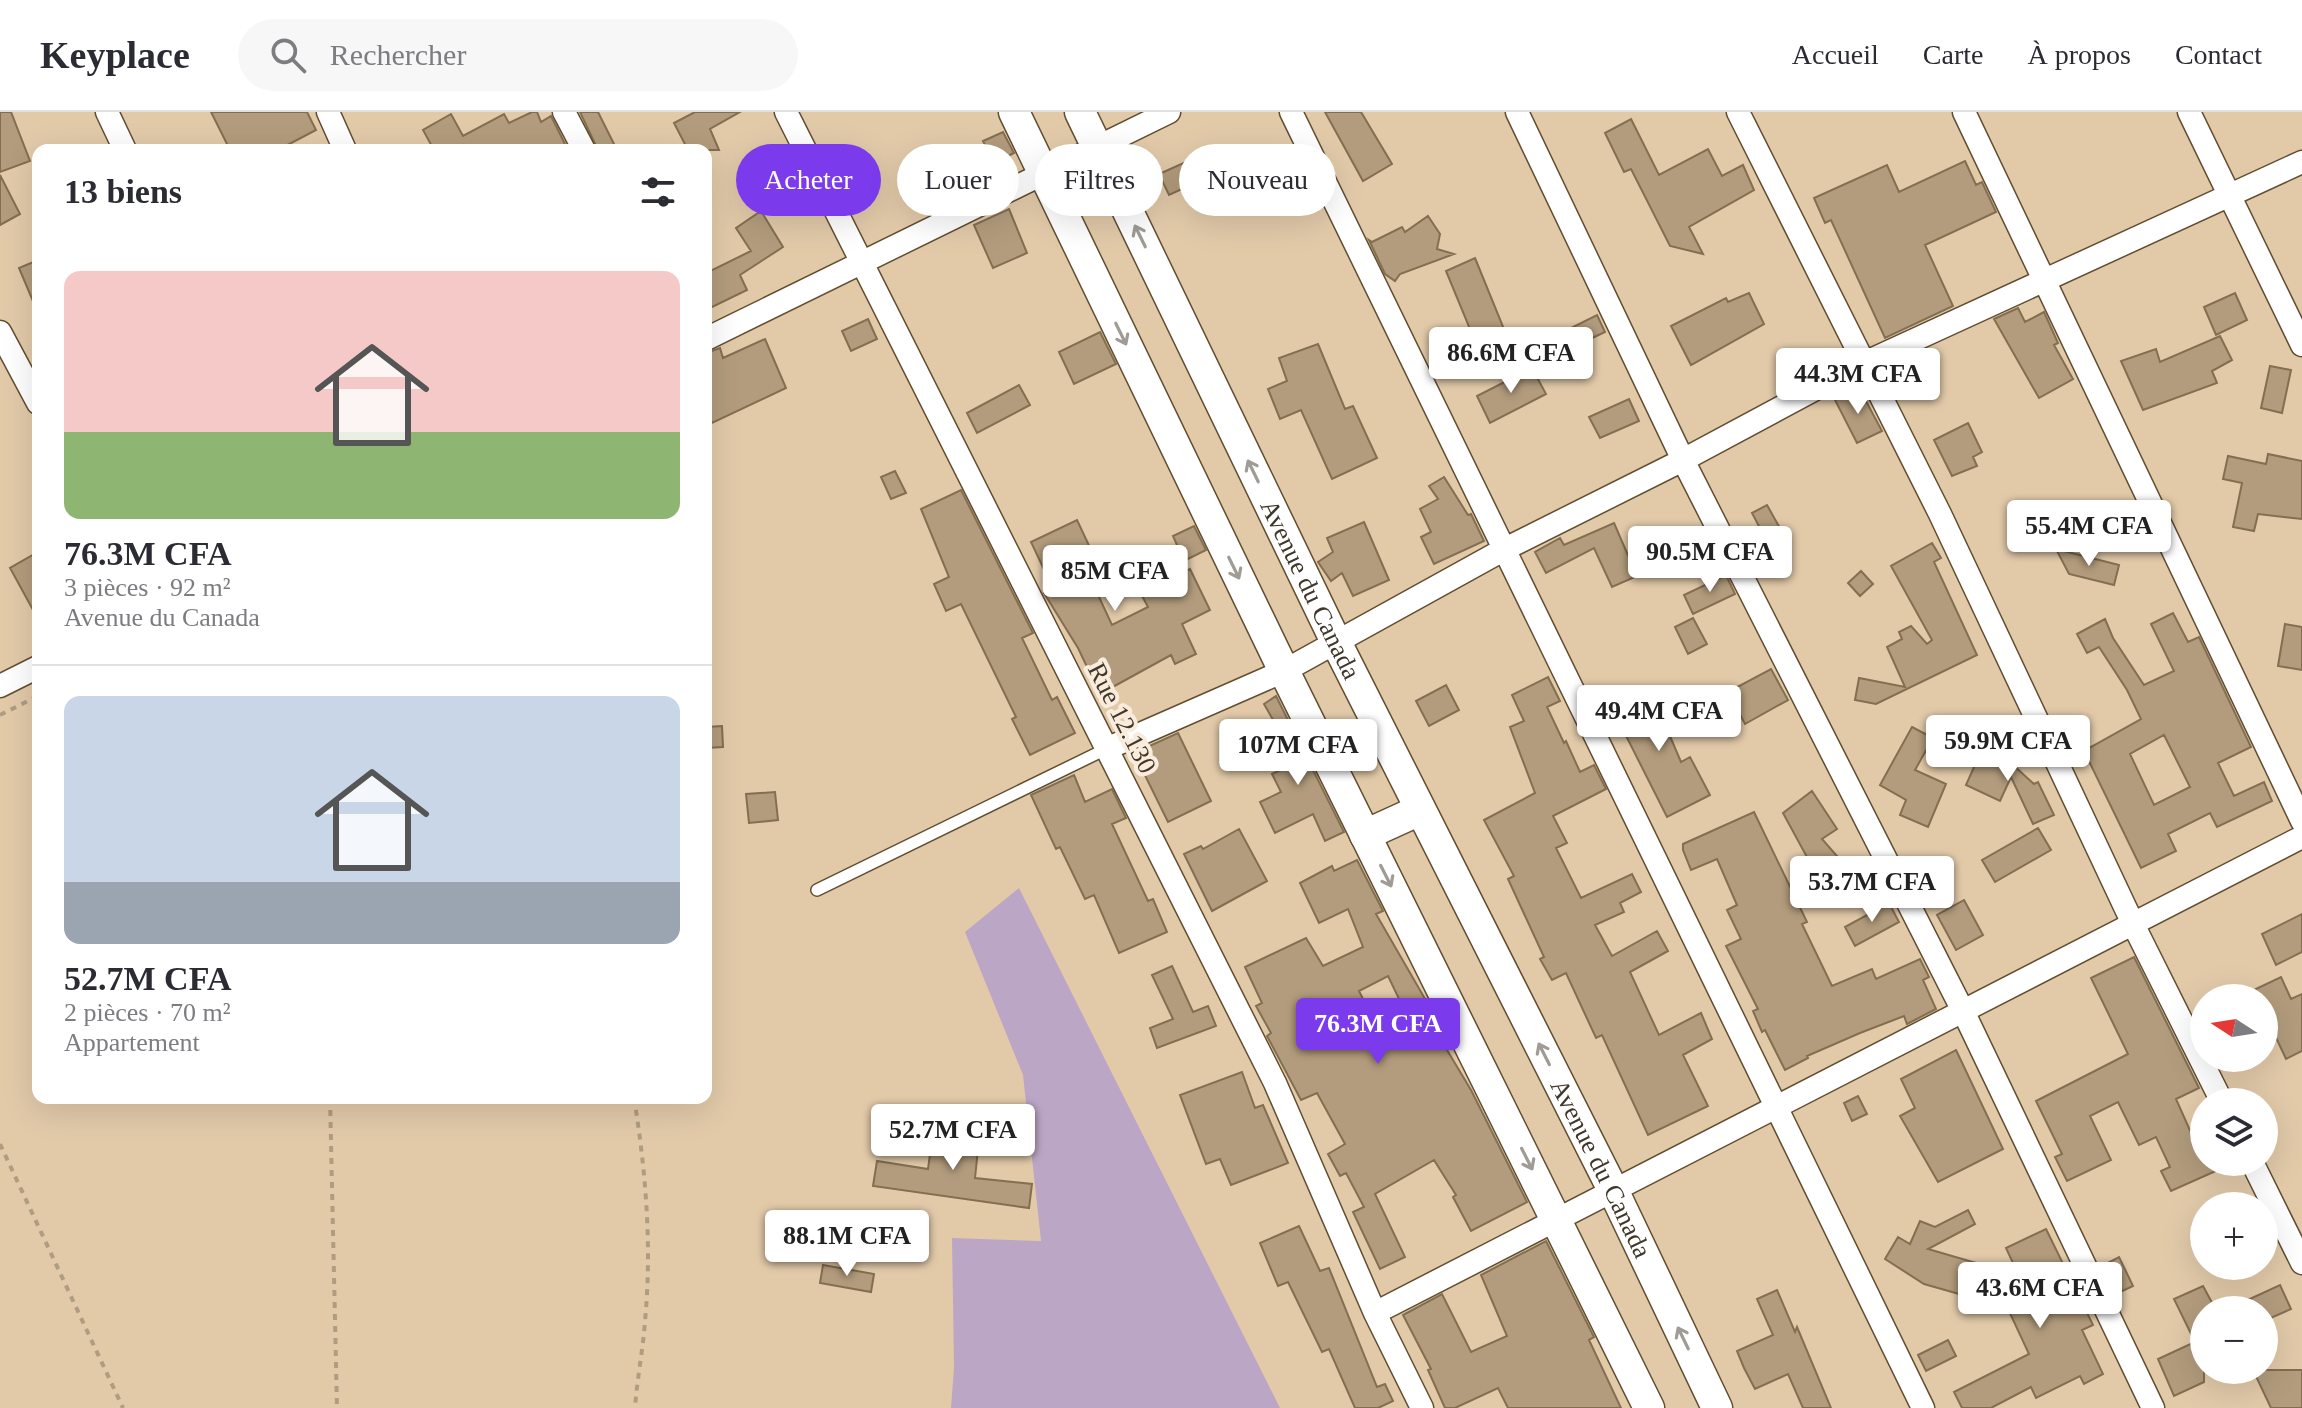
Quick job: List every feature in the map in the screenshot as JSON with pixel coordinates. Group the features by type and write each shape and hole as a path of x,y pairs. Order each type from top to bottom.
{"main road":[{"path":"1014,112 1035,155"},
{"name":"Avenue du Canada","path":"1080,112 1096,144"},
{"path":"1065,216 1284,671 1649,1408"},
{"name":"Avenue du Canada","path":"1130,216 1336,642 1614,1192 1717,1408"},
{"path":"1365,835 1420,810"}],"street":[{"path":"107,112 122,144"},
{"path":"328,112 342,144"},
{"path":"564,112 581,144"},
{"name":"Rue 12.130","path":"786,112 1275,1083 1375,1313 1422,1408"},
{"path":"1103,144 1169,112"},
{"path":"1291,112 1503,550 1779,1106 1923,1408"},
{"path":"1517,112 1683,460 1964,1013 2153,1408"},
{"path":"1738,112 1940,514 2134,926 2215,1088"},
{"path":"1964,112 2302,821"},
{"path":"2189,112 2302,345"},
{"path":"1106,749 1284,671 1503,550 1683,460 1862,364 2302,162"},
{"path":"712,336 1035,177"},
{"path":"0,332 32,392"},
{"path":"0,686 32,670"},
{"path":"1375,1313 2134,926 2302,837"},
{"path":"2259,1176 2302,1263"}],"lane":[{"path":"817,890 1106,749"}],"path":[{"path":"0,715 32,699"},
{"path":"330,1104 337,1408"},
{"path":"635,1104 645,1164 647,1225 645,1320 635,1408"},
{"path":"0,1144 123,1408"}],"shaded area":[{"path":"1019,888 1280,1408 951,1408 954,1367 952,1238 1041,1241 1023,1075 965,932"}],"building":[{"path":"0,112 11,112 30,161 0,172"},
{"path":"211,112 307,112 316,130 289,144 227,144"},
{"path":"532,112 537,112 541,122 551,116 565,144 431,144 423,130 451,114 463,136 504,114 509,123"},
{"path":"580,112 598,112 614,144 595,144"},
{"path":"695,112 740,112 710,129 719,150 712,150 712,144 685,144 674,123"},
{"path":"1325,112 1361,112 1392,164 1363,181"},
{"path":"1631,119 1659,175 1708,149 1722,176 1743,165 1754,190 1689,227 1703,254 1670,246 1631,169 1624,172 1605,133"},
{"path":"1003,132 1009,144 984,144 983,141"},
{"path":"1965,161 1976,185 1982,182 1996,212 1925,245 1953,306 1885,338 1831,220 1825,223 1814,198 1887,165 1899,192"},
{"path":"1179,165 1179,190 1169,195 1163,182 1163,172"},
{"path":"0,175 20,214 0,225"},
{"path":"754,216 764,216 783,247 740,275 747,290 712,307 712,270 751,251 736,228"},
{"path":"994,216 1012,216 1027,253 993,268 974,225"},
{"path":"1428,216 1440,234 1437,249 1454,254 1400,274 1395,281 1385,274 1369,240 1372,242 1402,227 1405,232"},
{"path":"1475,258 1508,339 1479,351 1446,271"},
{"path":"32,263 32,299 19,268"},
{"path":"1749,293 1764,324 1691,365 1671,326 1726,298 1728,302"},
{"path":"2235,293 2247,320 2216,335 2204,307"},
{"path":"2018,308 2025,322 2044,312 2058,343 2054,345 2073,379 2039,398 1994,319"},
{"path":"1597,315 1605,332 1561,353 1553,337"},
{"path":"868,319 877,339 851,351 842,331"},
{"path":"1100,332 1116,364 1074,384 1059,352"},
{"path":"2220,336 2232,360 2212,371 2217,383 2143,410 2121,361 2156,349 2160,362"},
{"path":"765,339 786,388 712,423 712,351 720,348 723,358"},
{"path":"1318,344 1345,409 1353,406 1377,458 1332,479 1301,410 1280,419 1268,389 1287,381 1279,358"},
{"path":"2270,366 2291,370 2282,413 2261,408"},
{"path":"1532,368 1546,394 1490,423 1477,396"},
{"path":"1019,385 1030,405 977,433 967,413"},
{"path":"1859,388 1882,431 1857,443 1835,400"},
{"path":"1629,399 1639,421 1600,438 1589,417"},
{"path":"1968,423 1982,452 1973,457 1977,466 1952,476 1934,440"},
{"path":"2268,454 2302,461 2302,519 2258,514 2254,531 2233,527 2242,483 2223,479 2228,456 2266,464"},
{"path":"895,471 906,493 891,499 881,477"},
{"path":"1444,477 1468,515 1471,514 1484,541 1434,564 1421,537 1431,532 1420,509 1438,499 1429,486"},
{"path":"961,490 1033,633 1022,638 1052,700 1057,697 1075,733 1030,755 1012,719 1016,717 961,604 946,611 934,584 949,577 921,509"},
{"path":"1767,505 1790,546 1774,555 1752,513"},
{"path":"1077,520 1093,554 1085,558 1096,582 1093,584 1112,625 1148,607 1142,596 1190,569 1210,610 1182,624 1196,654 1175,664 1171,655 1100,694 1078,648 1044,593 1049,590 1044,580 1048,578 1031,542"},
{"path":"1364,522 1389,580 1353,596 1342,573 1331,581 1318,562 1333,552 1327,538"},
{"path":"1614,523 1637,576 1612,587 1594,548 1546,573 1535,552 1560,538 1564,545"},
{"path":"1194,526 1206,550 1184,561 1173,536"},
{"path":"1932,543 1941,558 1934,562 1977,655 1876,704 1855,700 1859,678 1905,687 1887,647 1902,639 1899,632 1911,626 1927,644 1932,640 1891,566"},
{"path":"2056,549 2119,565 2114,585 2069,574"},
{"path":"32,555 32,608 10,568"},
{"path":"1861,571 1873,584 1860,596 1848,583"},
{"path":"1726,575 1735,594 1693,614 1684,595"},
{"path":"2173,613 2188,642 2199,637 2251,747 2218,763 2234,796 2264,782 2272,801 2217,827 2210,813 2168,834 2176,851 2141,868 2084,751 2141,719 2127,690 2099,647 2087,653 2077,634 2105,619 2113,638 2144,685 2174,671 2151,624","holes":["2164,735 2190,787 2154,805 2130,754"]},
{"path":"1693,618 1707,644 1688,654 1675,627"},
{"path":"2285,624 2302,627 2302,670 2278,666"},
{"path":"1771,669 1788,700 1745,724 1728,692"},
{"path":"1548,677 1560,701 1547,707 1564,743 1566,741 1580,772 1594,765 1606,789 1553,816 1567,843 1556,848 1581,898 1632,874 1641,892 1620,903 1624,912 1595,925 1612,956 1657,931 1668,951 1630,972 1659,1035 1701,1013 1712,1039 1683,1055 1708,1106 1648,1135 1602,1035 1596,1038 1566,973 1552,980 1540,959 1544,957 1508,879 1514,876 1484,820 1535,793 1510,727 1524,721 1512,695"},
{"path":"1446,685 1459,710 1429,726 1416,701"},
{"path":"1649,687 1681,762 1690,757 1710,795 1667,817 1610,704"},
{"path":"1276,696 1344,832 1325,841 1313,814 1275,833 1260,802 1281,792 1272,774 1297,762 1264,704"},
{"path":"722,726 723,747 712,748 712,727"},
{"path":"1912,727 1933,738 1915,770 1946,784 1928,827 1900,815 1906,800 1880,785"},
{"path":"1178,733 1211,801 1168,822 1134,753"},
{"path":"1990,744 2034,784 2038,782 2054,815 2033,824 2011,777 2000,801 1966,785 1978,758"},
{"path":"1074,775 1085,802 1112,789 1126,818 1112,824 1148,901 1153,899 1167,932 1119,953 1094,895 1085,899 1060,847 1056,849 1031,795"},
{"path":"1812,791 1837,829 1822,839 1843,863 1821,883 1783,813"},
{"path":"775,792 778,820 749,823 746,794"},
{"path":"1754,812 1807,922 1802,924 1832,986 1872,969 1876,979 1920,959 1929,977 1923,980 1936,1009 1907,1024 1904,1016 1860,1033 1807,1056 1785,1070 1765,1030 1762,1032 1753,1011 1758,1009 1726,946 1741,939 1727,910 1737,905 1717,859 1691,870 1683,850 1683,844"},
{"path":"2038,828 2051,850 1995,882 1982,860"},
{"path":"1239,829 1267,881 1212,911 1184,854 1201,846 1203,849"},
{"path":"1357,860 1383,911 1376,914 1432,1011 1445,1037 1441,1040 1471,1090 1527,1202 1471,1231 1453,1197 1456,1195 1434,1160 1375,1194 1405,1257 1380,1269 1353,1212 1364,1207 1346,1173 1340,1176 1328,1154 1345,1144 1317,1093 1301,1100 1267,1036 1271,1033 1256,1006 1262,1003 1245,967 1306,938 1323,966 1363,947 1348,909 1319,923 1300,883 1332,866 1334,871","holes":["1388,976 1402,1005 1373,1019 1359,991"]},
{"path":"1964,900 1983,935 1956,950 1937,915"},
{"path":"1889,903 1899,922 1855,946 1845,927"},
{"path":"2302,914 2302,952 2276,965 2262,934"},
{"path":"2134,957 2199,1088 2190,1088 2190,1092 2176,1099 2190,1130 2190,1176 2205,1176 2171,1191 2161,1171 2170,1167 2156,1137 2139,1145 2118,1102 2090,1116 2111,1160 2067,1181 2055,1157 2062,1154 2036,1101 2128,1054 2091,978"},
{"path":"1172,966 1193,1012 1208,1006 1216,1026 1157,1048 1150,1028 1173,1019 1152,975"},
{"path":"2281,977 2291,999 2302,994 2302,1051 2286,1059 2278,1042 2278,984 2266,984"},
{"path":"1956,1050 2003,1149 1938,1182 1900,1116 1915,1108 1901,1079"},
{"path":"1242,1072 1255,1108 1263,1105 1288,1163 1231,1185 1220,1159 1206,1164 1180,1095"},
{"path":"1858,1096 1867,1114 1852,1121 1844,1103"},
{"path":"934,1125 980,1130 975,1178 1032,1184 1029,1208 873,1186 877,1161 928,1169"},
{"path":"1968,1210 1975,1224 1928,1249 1976,1263 1966,1296 1924,1284 1885,1259 1898,1237 1910,1244 1920,1221 1935,1227"},
{"path":"1299,1226 1320,1271 1329,1268 1377,1387 1385,1384 1393,1401 1378,1408 1355,1408 1329,1349 1322,1352 1288,1282 1278,1286 1260,1243"},
{"path":"2046,1229 2093,1325 2082,1330 2103,1374 2084,1384 2080,1376 2036,1398 2031,1387 1991,1408 1962,1408 1954,1392 2029,1354 2008,1309 2022,1302 2009,1273 2019,1276 2006,1248"},
{"path":"1546,1241 1594,1337 1589,1340 1621,1408 1508,1408 1498,1388 1455,1408 1445,1408 1428,1370 1431,1369 1403,1315 1442,1294 1471,1352 1507,1336 1481,1275"},
{"path":"2119,1257 2133,1286 2116,1294 2102,1266"},
{"path":"823,1265 874,1274 871,1292 820,1283"},
{"path":"2280,1285 2291,1309 2278,1315 2278,1296 2256,1296"},
{"path":"2203,1286 2208,1296 2190,1296 2190,1332 2174,1299"},
{"path":"1777,1290 1795,1332 1797,1327 1831,1408 1803,1408 1788,1374 1755,1389 1744,1368 1737,1351 1773,1335 1757,1299"},
{"path":"1948,1340 1956,1356 1926,1371 1918,1355"},
{"path":"2190,1344 2190,1384 2200,1384 2174,1396 2158,1359"},
{"path":"2278,1370 2302,1370 2302,1408 2271,1408 2260,1384 2278,1384"}]}
